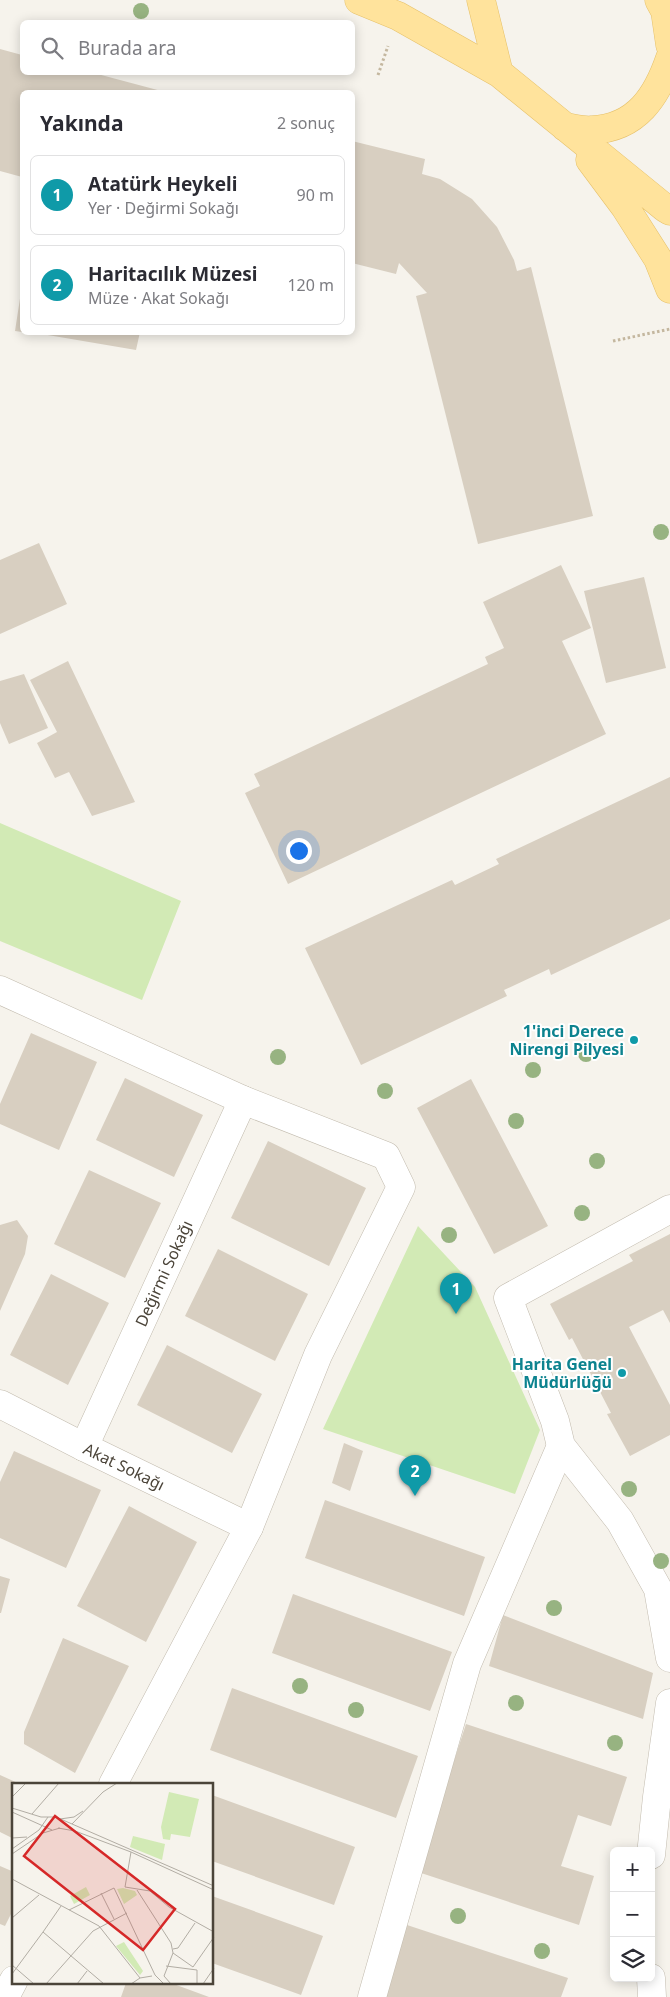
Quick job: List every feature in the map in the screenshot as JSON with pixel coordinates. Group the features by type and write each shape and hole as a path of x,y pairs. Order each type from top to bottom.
{"main road":[{"path":"359,0 398,16 499,73 670,211"},
{"path":"480,0 499,73"},
{"path":"659,0 665,11 670,46"},
{"path":"565,127 592,130 610,127 626,121 653,98 662,82 670,58"},
{"path":"565,127 625,207 658,259 670,289"}],"street":[{"path":"0,990 243,1100 386,1156 401,1187 318,1355 249,1527 114,1783"},
{"name":"Değirmi Sokağı","path":"84,1447 243,1100"},
{"path":"670,1208 508,1298 555,1421 561,1446 620,1521 658,1589 670,1658"},
{"name":"Akat Sokağı","path":"0,1404 249,1527"},
{"path":"372,1997 467,1664 561,1446"},
{"path":"652,1847 670,1703"},
{"path":"650,1982 652,1997"},
{"path":"5,1997 12,1984"}],"path":[{"path":"613,341 670,329"}],"green space":[{"path":"0,823 181,901 142,1000 0,941"},
{"path":"418,1226 475,1287 540,1430 515,1494 323,1429"}],"building":[{"path":"0,49 20,54 20,75 101,75 158,90 20,90 20,176 0,171"},
{"path":"355,142 425,159 422,174 440,179 472,199 497,227 514,260 517,271 531,267 593,516 478,544 416,296 427,293 399,263 396,274 355,264"},
{"path":"20,298 20,332 15,331"},
{"path":"48,335 139,335 136,350"},
{"path":"39,543 67,604 0,634 0,560"},
{"path":"561,565 591,628 562,641 606,734 288,884 245,793 260,786 254,774 488,664 485,657 504,648 483,602"},
{"path":"644,577 666,668 606,683 584,591"},
{"path":"68,661 135,802 92,816 69,772 55,778 37,743 57,732 30,680"},
{"path":"24,674 48,728 9,744 0,723 0,681"},
{"path":"670,777 670,919 551,975 549,969 504,990 507,996 361,1065 305,948 452,880 455,885 499,864 496,859"},
{"path":"31,1033 97,1062 59,1150 0,1124 0,1104"},
{"path":"125,1078 203,1115 174,1177 96,1140"},
{"path":"471,1079 548,1226 494,1254 417,1108"},
{"path":"268,1141 366,1188 329,1266 231,1218"},
{"path":"89,1170 161,1203 125,1278 54,1244"},
{"path":"17,1220 28,1236 25,1254 0,1311 0,1225"},
{"name":"Harita Genel Müdürlüğü","path":"670,1234 670,1323 663,1310 629,1327 670,1405 670,1435 630,1456 607,1414 611,1413 572,1338 569,1340 550,1304 633,1261 629,1255"},
{"path":"218,1249 308,1294 275,1361 185,1316"},
{"path":"51,1274 109,1303 68,1385 10,1355"},
{"path":"167,1345 262,1394 232,1453 137,1405"},
{"path":"344,1443 363,1451 350,1491 332,1483"},
{"path":"14,1451 101,1490 66,1568 0,1538 0,1482"},
{"path":"325,1500 485,1557 464,1616 305,1558"},
{"path":"129,1506 197,1542 146,1642 77,1606"},
{"path":"0,1576 10,1579 1,1613 0,1613"},
{"path":"293,1594 452,1652 430,1711 272,1653"},
{"path":"503,1615 653,1673 643,1719 489,1666"},
{"path":"63,1638 129,1666 75,1773 24,1744 24,1732"},
{"path":"232,1688 418,1756 396,1818 210,1750"},
{"path":"466,1724 627,1777 611,1826 578,1815 561,1866 594,1876 579,1925 418,1872"},
{"path":"0,1775 18,1783 12,1783 12,1838 0,1832"},
{"path":"214,1796 355,1847 334,1905 214,1862"},
{"path":"0,1866 12,1871 12,1912 5,1926 0,1924"},
{"path":"214,1897 323,1936 301,1995 214,1964"},
{"path":"407,1925 568,1978 561,1997 384,1997"},
{"path":"126,1984 174,1984 209,1997 121,1997"}],"place":[{"name":"1'inci Derece Nirengi Pilyesi","path":"634,1040"},
{"name":"Atatürk Heykeli","path":"456,1314"},
{"name":"Harita Genel Müdürlüğü","path":"622,1373"},
{"name":"Haritacılık Müzesi","path":"415,1496"}]}
